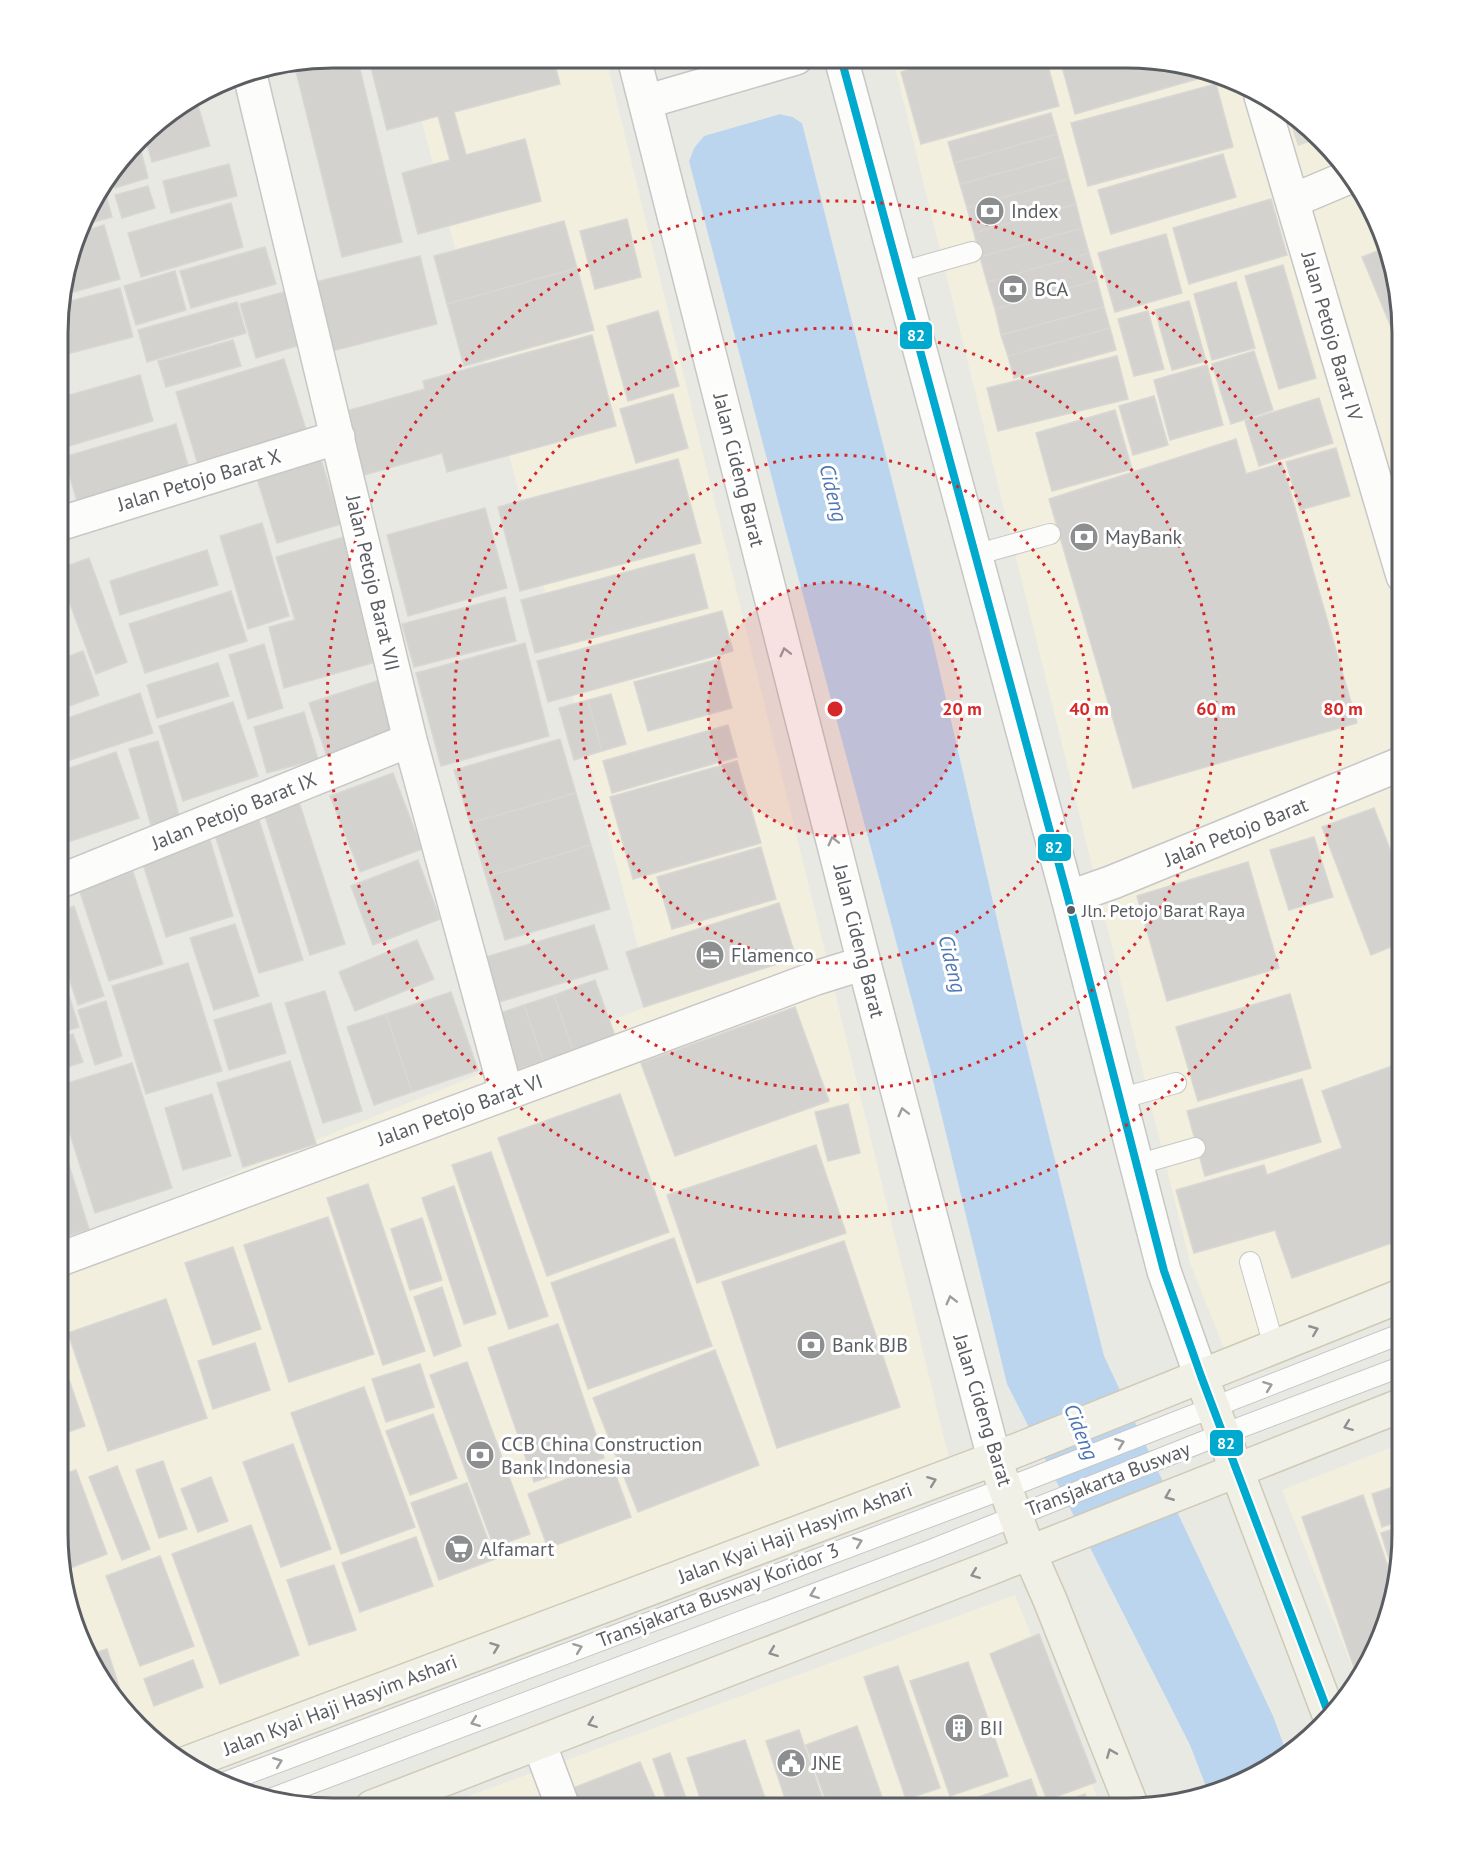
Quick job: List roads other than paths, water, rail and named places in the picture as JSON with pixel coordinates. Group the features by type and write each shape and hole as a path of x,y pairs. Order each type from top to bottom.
{"main road":[{"name":"Jalan Kyai Haji Hasyim Ashari","path":"196,1760 1016,1483 1168,1389 1393,1299"},
{"path":"1201,1376 1207,1425 1230,1472 1326,1708"},
{"path":"395,1798 1393,1409"},
{"name":"Jalan Cideng Barat","path":"1016,1483 1050,1600 1128,1798"}],"street":[{"name":"Jalan Cideng Barat","path":"640,68 659,98 864,963 1016,1483"},
{"path":"659,98 764,68"},
{"path":"844,68 1068,897 1164,1271 1201,1376"},
{"name":"Jalan Petojo Barat VII","path":"251,81 411,740 506,1092"},
{"name":"Jalan Petojo Barat IV","path":"1265,106 1393,542"},
{"path":"1292,201 1344,179"},
{"name":"Jalan Petojo Barat X","path":"68,521 338,437"},
{"name":"Jalan Petojo Barat IX","path":"68,878 411,740"},
{"name":"Jalan Petojo Barat","path":"1068,897 1113,882 1393,767"},
{"name":"Jalan Petojo Barat VI","path":"68,1256 506,1092 816,978 864,963"},
{"path":"539,1743 559,1798"}],"lane":[{"path":"898,273 972,252"},
{"path":"975,555 1050,534"},
{"path":"1119,1099 1176,1083"},
{"path":"1136,1165 1195,1148"},
{"path":"1250,1262 1274,1346"},
{"name":"Transjakarta Busway","path":"1207,1425 1393,1337"},
{"name":"Transjakarta Busway","path":"1016,1483 1393,1369"},
{"name":"Transjakarta Busway Koridor 3","path":"235,1778 1016,1483 1207,1425"},
{"name":"Transjakarta Busway Koridor 3","path":"286,1793 928,1551 1016,1483"}],"water":[{"name":"Cideng","path":"780,114 793,117 802,123 934,647 1024,1036 1104,1356 1273,1716 1284,1746 1245,1770 1213,1783 1206,1785 1190,1745 1007,1384 930,1068 689,161 694,148 704,136"}],"place":[{"name":"Index","path":"990,211"},
{"name":"BCA","path":"1013,289"},
{"name":"MayBank","path":"1084,537"},
{"name":"Jln. Petojo Barat Raya","path":"1071,910"},
{"name":"Flamenco","path":"710,955"},
{"name":"Bank BJB","path":"811,1345"},
{"name":"CCB China Construction Bank Indonesia","path":"480,1455"},
{"name":"Alfamart","path":"459,1549"},
{"name":"BII","path":"959,1728"},
{"name":"JNE","path":"791,1763"}]}
